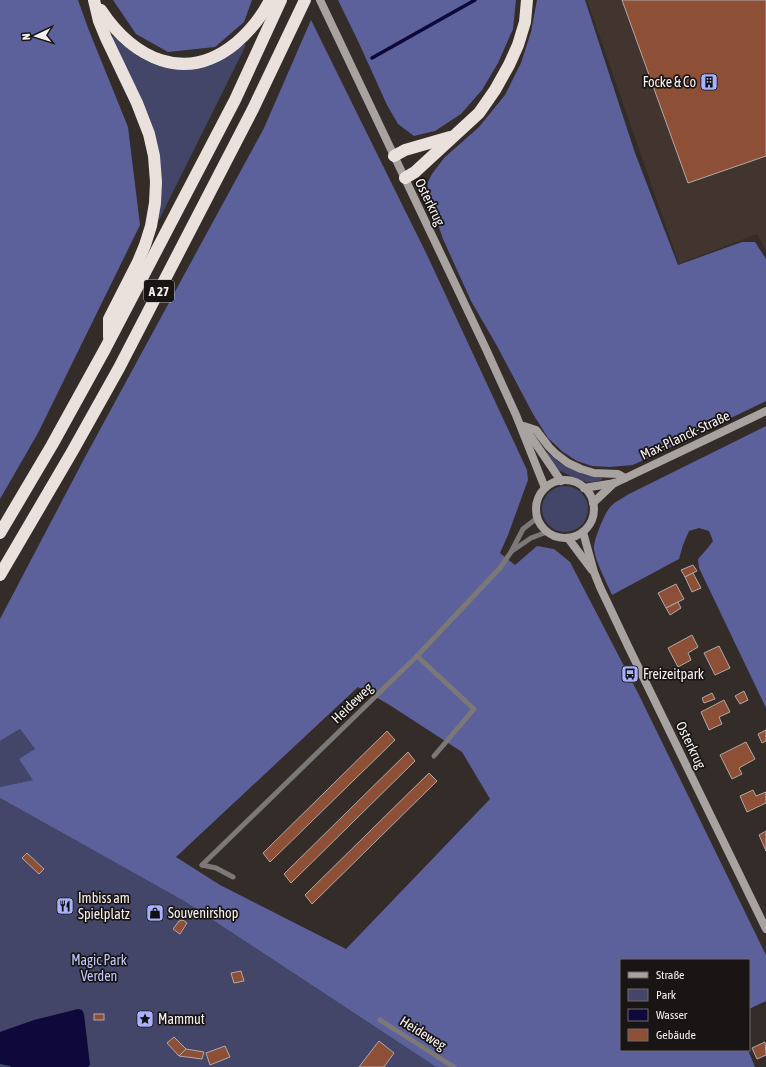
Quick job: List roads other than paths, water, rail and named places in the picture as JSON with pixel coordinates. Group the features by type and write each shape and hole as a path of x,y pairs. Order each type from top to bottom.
{"highway":[{"path":"94,1 109,23 134,47 151,57 178,64 203,61 221,54 250,30 260,19 270,0"},
{"name":"A 27","path":"0,533 52,445 110,338 235,100 281,0"},
{"name":"A 27","path":"0,575 119,368 253,109 305,0"},
{"path":"405,178 415,172 479,113 495,90 518,45 525,22 527,0"},
{"path":"94,1 99,21 106,38 137,103 149,134 154,156 156,182 155,203 151,226 138,262 109,319 110,338"},
{"path":"394,156 405,150 453,136"}],"main road":[{"name":"Osterkrug","path":"320,0 516,415 545,488"},
{"name":"Max-Planck-Straße","path":"593,503 615,483 766,411"},
{"name":"Osterkrug","path":"516,415 561,481"},
{"path":"524,426 536,430 556,454 581,470 594,473 618,474 625,478"},
{"path":"561,481 577,483 589,494 593,503 592,518 589,526 583,532 568,538 556,537 547,532 542,528 537,518 537,500 541,493 552,483 561,481"},
{"name":"Max-Planck-Straße","path":"584,488 615,483"},
{"name":"Osterkrug","path":"583,532 594,572 633,658 766,929"},
{"name":"Osterkrug","path":"568,538 594,572"}],"lane":[{"name":"Heideweg","path":"233,877 216,868 202,865 417,656 500,568 511,552 523,529 537,518"},
{"name":"Heideweg","path":"511,552 531,538 547,532"},
{"path":"417,656 474,709 434,756"},
{"name":"Heideweg","path":"380,1020 454,1067"}],"water":[{"path":"78,1009 82,1010 84,1014 90,1065 88,1067 11,1067 0,1064 0,1032 34,1020"}],"waterway":[{"path":"372,58 475,0"}],"place":[{"name":"Focke & Co","path":"709,82"},
{"name":"Freizeitpark","path":"630,674"},
{"name":"Imbiss am Spielplatz","path":"65,906"},
{"name":"Souvenirshop","path":"155,913"},
{"name":"Mammut","path":"145,1019"}],"park label":[{"name":"Magic Park Verden","path":"99,968"}]}
